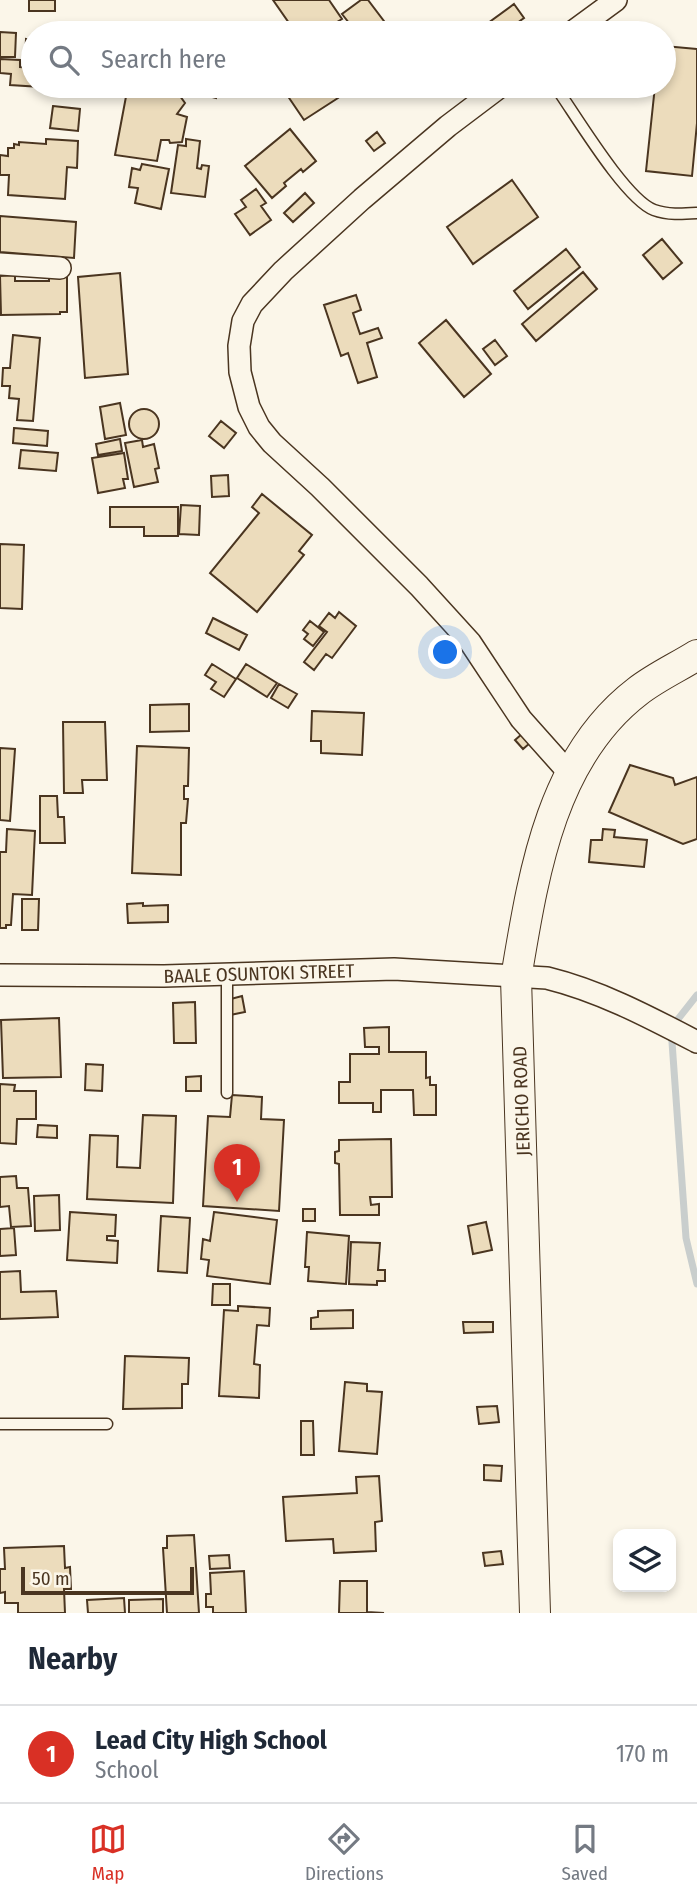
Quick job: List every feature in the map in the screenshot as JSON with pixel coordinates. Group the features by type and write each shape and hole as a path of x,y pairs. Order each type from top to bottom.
{"street":[{"path":"587,21 616,0"},
{"path":"485,98 362,199 283,271 252,304 243,321 239,346 240,372 248,407 265,435 410,577 470,642 521,719 570,774"},
{"path":"0,264 60,268"},
{"name":"JERICHO ROAD","path":"535,1613 516,978 532,884 570,774 593,738 638,691 697,655"},
{"name":"BAALE OSUNTOKI STREET","path":"0,975 151,976 394,970 547,978 627,1007 697,1042"}],"lane":[{"path":"563,98 627,191 652,209 677,215 697,213"},
{"path":"227,973 227,1093"},
{"path":"0,1424 107,1424"}],"building":[{"path":"29,0 55,0 55,11 29,11"},
{"path":"273,0 329,0 342,19 339,21 288,21"},
{"path":"361,0 368,0 384,21 348,21 342,14"},
{"path":"514,4 524,18 520,21 491,21"},
{"path":"0,32 16,33 15,57 0,57"},
{"path":"676,47 697,49 697,123 692,176 646,171 654,98 676,98"},
{"path":"0,59 20,60 21,86 10,85 11,74 0,73"},
{"path":"126,98 181,98 185,103 177,114 187,117 182,142 170,143 169,140 161,140 157,161 115,155"},
{"path":"289,98 338,98 304,120"},
{"path":"53,106 80,109 78,131 50,128"},
{"path":"290,129 316,161 284,183 286,186 272,198 245,166"},
{"path":"377,132 385,143 374,151 366,141"},
{"path":"46,139 78,141 77,168 67,167 65,199 8,195 9,175 0,175 0,155 8,156 8,148 14,148 14,144 19,145 19,142 46,144"},
{"path":"186,139 200,141 197,168 201,169 202,165 209,166 205,197 171,193 178,145 186,146"},
{"path":"142,164 169,169 161,209 135,203 138,188 129,187 132,168 140,170"},
{"path":"512,180 538,217 473,264 447,227"},
{"path":"256,189 266,203 261,206 271,220 250,235 235,214 246,207 241,200"},
{"path":"305,193 314,203 293,222 284,213"},
{"path":"0,216 76,222 74,258 0,252"},
{"path":"662,239 682,263 663,279 643,255"},
{"path":"566,249 580,267 528,309 514,291"},
{"path":"583,272 597,289 536,341 522,324"},
{"path":"120,273 128,374 85,378 78,277"},
{"path":"15,275 15,281 49,281 49,277 67,277 67,312 1,315 0,276"},
{"path":"356,295 361,310 353,313 360,334 378,328 382,338 367,343 377,377 358,383 348,353 341,356 324,305"},
{"path":"446,320 491,374 464,397 419,343"},
{"path":"13,335 40,338 33,421 17,420 19,399 9,398 10,386 2,386 3,368 10,368"},
{"path":"495,340 507,356 495,365 483,349"},
{"path":"120,403 126,435 105,439 100,407"},
{"path":"144,409 155,413 159,424 155,435 144,439 133,435 129,424 133,413"},
{"path":"221,421 236,433 224,448 209,436"},
{"path":"14,428 48,431 47,446 13,443"},
{"path":"120,439 122,451 98,455 96,444"},
{"path":"142,440 143,447 154,444 159,468 155,469 158,482 134,487 125,443"},
{"path":"21,450 58,453 56,471 19,468"},
{"path":"124,453 128,479 123,479 125,488 98,493 92,458"},
{"path":"228,475 229,496 212,497 211,476"},
{"path":"262,494 312,535 299,551 304,555 257,612 210,573 259,513 252,507"},
{"path":"181,505 200,506 199,535 179,534"},
{"path":"110,507 178,507 178,536 144,536 144,527 110,527"},
{"path":"0,544 24,545 22,609 0,608"},
{"path":"339,612 356,626 332,658 326,654 314,670 304,662 327,632 319,626 329,613 335,618"},
{"path":"213,618 247,635 239,650 206,633"},
{"path":"310,621 324,632 313,646 304,639 308,634 303,630"},
{"path":"212,664 236,679 224,697 211,689 216,682 205,675"},
{"path":"246,664 277,683 267,697 237,678"},
{"path":"279,684 297,694 288,708 271,698"},
{"path":"189,704 189,731 150,732 150,705"},
{"path":"312,711 364,713 362,755 321,753 321,741 311,741"},
{"path":"63,722 105,722 107,780 82,780 83,793 64,793"},
{"path":"522,734 530,743 523,749 515,740"},
{"path":"137,746 189,748 188,786 184,786 184,799 188,799 186,823 181,823 181,875 132,873"},
{"path":"0,748 15,749 10,821 0,820"},
{"path":"630,765 673,778 675,785 697,777 697,839 683,844 609,812"},
{"path":"40,796 57,796 58,817 64,817 65,843 40,843"},
{"path":"7,829 35,831 32,895 13,894 11,925 0,928 0,852 6,852"},
{"path":"603,829 615,830 614,837 647,840 644,867 589,862 591,840 602,840"},
{"path":"22,899 39,899 38,930 22,930"},
{"path":"143,903 143,906 168,905 168,922 128,923 127,904"},
{"path":"242,996 245,1012 230,1015 227,1000"},
{"path":"195,1002 196,1043 174,1043 173,1003"},
{"path":"59,1018 61,1077 3,1078 1,1020"},
{"path":"389,1027 389,1052 426,1052 426,1078 430,1077 430,1085 436,1085 436,1115 414,1115 413,1090 381,1090 381,1112 373,1112 373,1103 339,1103 339,1082 350,1082 350,1054 379,1054 379,1047 365,1047 364,1028"},
{"path":"86,1064 103,1065 102,1091 85,1090"},
{"path":"201,1076 201,1091 186,1091 186,1077"},
{"path":"0,1084 15,1085 14,1091 36,1091 36,1119 17,1119 16,1144 0,1143"},
{"path":"232,1095 262,1097 261,1119 284,1120 279,1211 203,1206 208,1116 230,1117"},
{"path":"143,1115 176,1116 173,1203 87,1199 90,1135 118,1136 117,1167 140,1168"},
{"path":"38,1125 57,1126 57,1138 37,1137"},
{"path":"391,1139 392,1197 370,1197 371,1205 379,1204 379,1215 340,1215 339,1164 335,1163 339,1140"},
{"path":"16,1176 17,1188 28,1188 31,1226 11,1227 9,1206 0,1207 0,1177"},
{"path":"59,1195 60,1230 35,1231 34,1196"},
{"path":"303,1209 315,1209 315,1221 303,1221"},
{"path":"70,1212 116,1215 115,1236 107,1236 107,1240 118,1241 117,1263 67,1260"},
{"path":"214,1212 277,1220 270,1284 207,1276 209,1260 201,1259 203,1239 210,1241"},
{"path":"161,1216 190,1218 187,1273 158,1271"},
{"path":"486,1222 492,1250 473,1254 468,1226"},
{"path":"14,1228 16,1255 0,1256 0,1229"},
{"path":"307,1232 349,1236 346,1284 308,1281 309,1267 305,1267"},
{"path":"351,1242 380,1243 378,1270 385,1270 385,1281 377,1281 377,1285 349,1284"},
{"path":"20,1271 21,1292 56,1291 58,1317 0,1319 0,1272"},
{"path":"213,1284 230,1284 230,1305 212,1305"},
{"path":"238,1306 270,1308 269,1326 257,1325 254,1364 260,1365 259,1398 219,1396 224,1310 238,1311"},
{"path":"353,1310 353,1328 311,1329 311,1318 318,1317 318,1311"},
{"path":"463,1322 493,1322 493,1332 464,1333"},
{"path":"125,1356 189,1358 188,1384 182,1384 182,1408 123,1409"},
{"path":"345,1382 367,1384 367,1391 382,1392 377,1454 339,1451"},
{"path":"497,1406 499,1422 479,1424 477,1407"},
{"path":"301,1421 313,1421 314,1455 301,1455"},
{"path":"484,1465 502,1466 501,1481 484,1480"},
{"path":"379,1476 382,1521 375,1522 376,1551 334,1553 333,1539 286,1541 283,1497 357,1493 356,1477"},
{"path":"194,1535 199,1613 167,1613 163,1548 167,1548 167,1536"},
{"path":"64,1546 65,1568 70,1567 71,1589 64,1589 65,1613 18,1613 18,1603 5,1603 5,1592 0,1593 0,1569 5,1569 4,1548"},
{"path":"501,1551 503,1564 485,1566 483,1553"},
{"path":"229,1555 230,1568 210,1569 209,1556"},
{"path":"244,1571 246,1613 213,1613 213,1607 206,1607 206,1594 211,1594 210,1573"},
{"path":"340,1581 367,1581 367,1612 384,1613 339,1613"},
{"path":"124,1598 125,1613 88,1613 87,1600"},
{"path":"163,1599 163,1613 129,1613 129,1600"}],"waterway":[{"path":"697,995 671,1028 686,1238 697,1284"}],"place":[{"name":"Lead City High School","path":"237,1202"}]}
